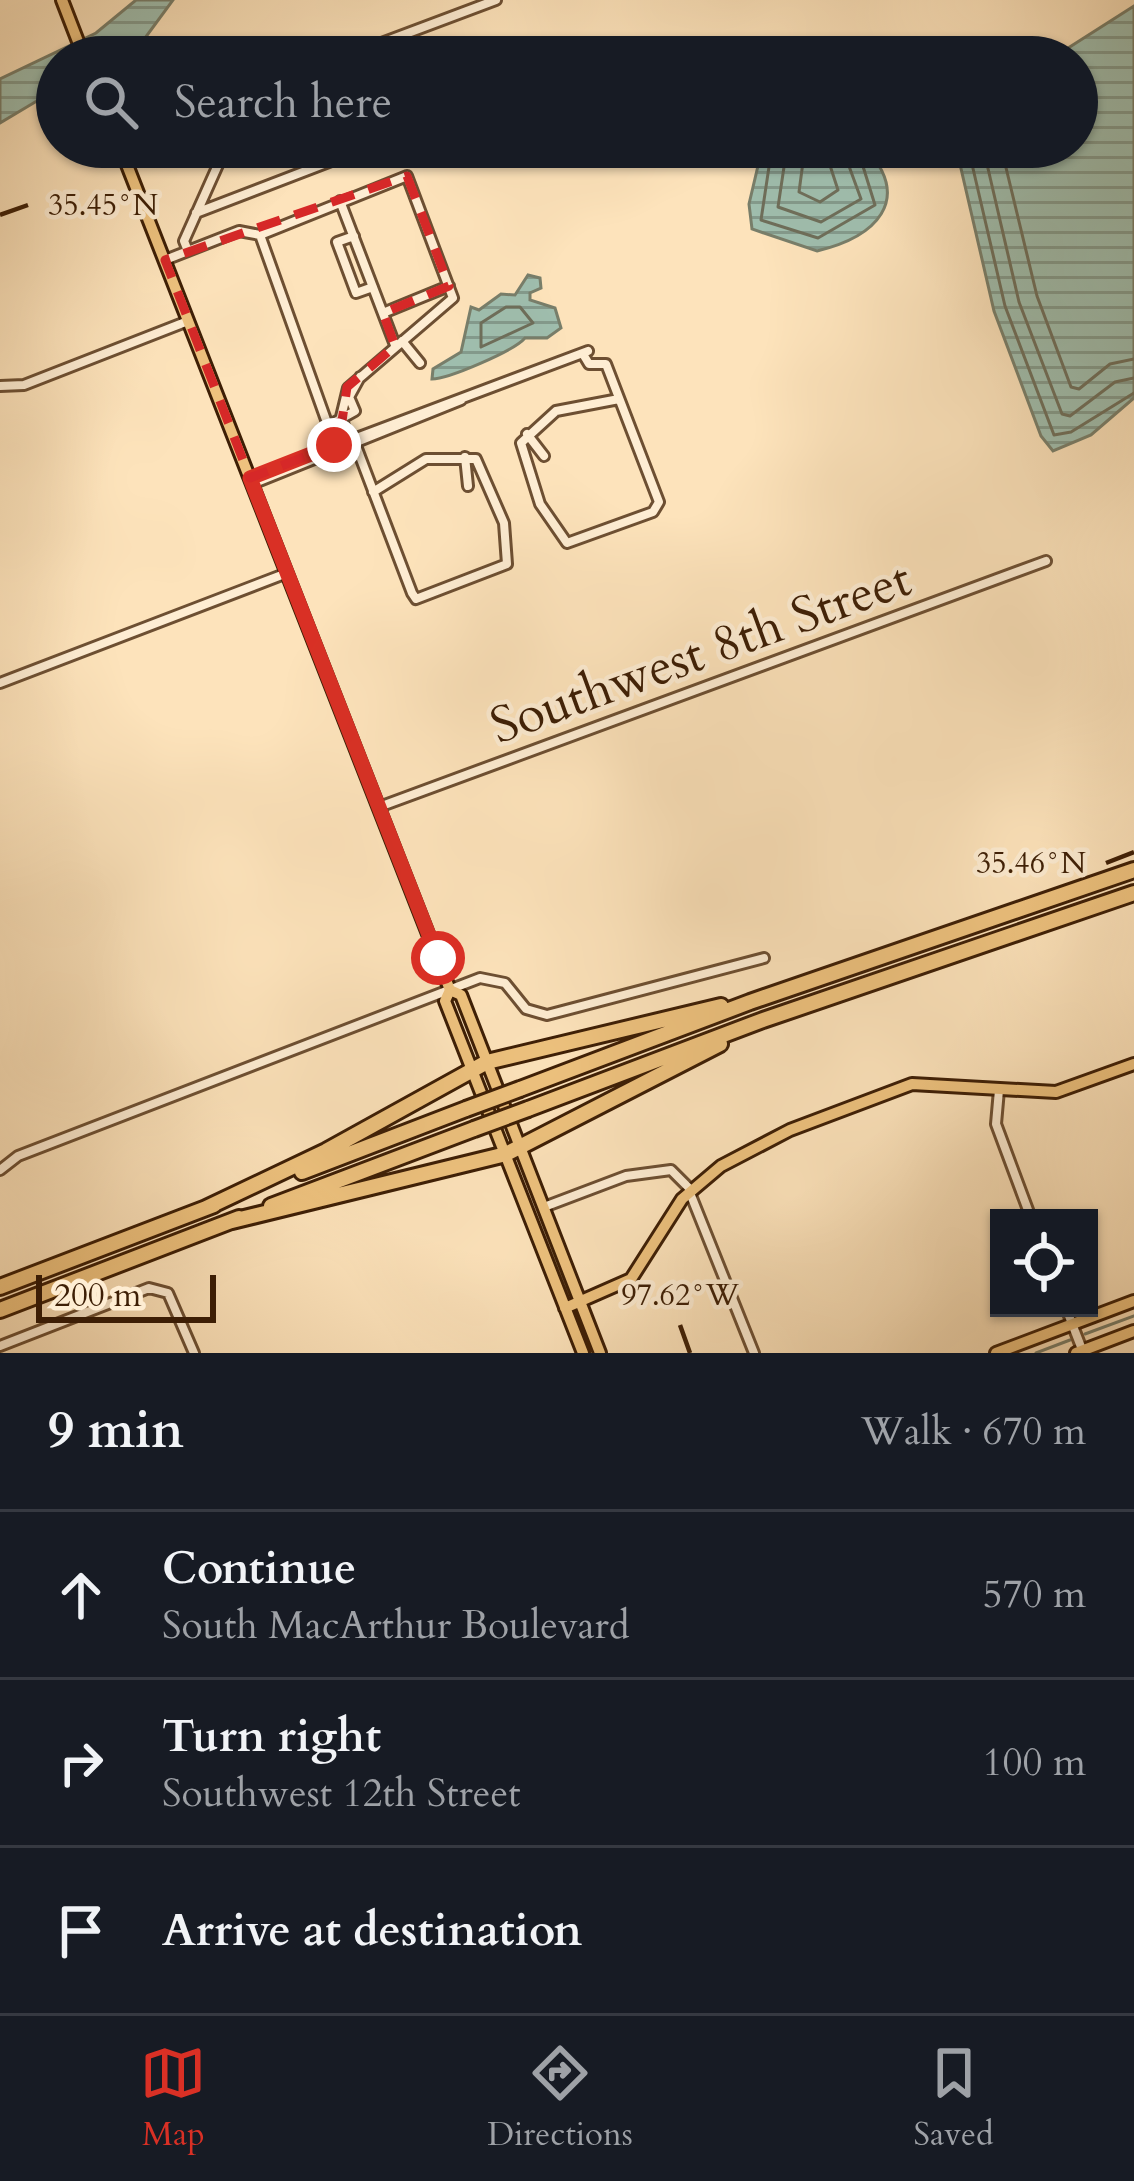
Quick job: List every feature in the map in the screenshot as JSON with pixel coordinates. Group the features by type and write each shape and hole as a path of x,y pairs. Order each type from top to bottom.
{"highway":[{"path":"0,1287 750,1002 1134,870"},
{"path":"0,1310 763,1020 1134,893"},
{"path":"206,1208 326,1150 487,1062 650,1019 750,1002"},
{"path":"232,1221 513,1150 763,1020"}],"main road":[{"path":"62,0 76,36"},
{"path":"128,168 450,990 461,995 487,1062 583,1353"},
{"path":"450,990 445,1001 473,1070 544,1207 600,1353"},
{"path":"565,1308 631,1279 671,1212 691,1191 721,1166 764,1142 912,1084 1056,1092 1134,1064"},
{"path":"996,1353 1134,1301"},
{"path":"1080,1352 1134,1331"}],"street":[{"path":"400,36 496,0"},
{"path":"188,251 184,241 216,168"},
{"path":"196,213 313,168"},
{"path":"164,260 239,231 259,238 407,176 454,298 360,376 342,421 416,599 508,564 504,523 480,463 465,457 426,459 373,492"},
{"path":"340,201 382,313 399,344 420,363"},
{"path":"354,236 337,242 356,293 373,287"},
{"path":"259,238 297,344 298,359 306,367 334,445"},
{"path":"382,313 449,286"},
{"path":"0,386 25,386 188,321"},
{"path":"251,481 586,352 589,364 606,364 659,502 653,512 567,544 540,504 520,448 527,434 556,411 619,399"},
{"path":"328,426 342,421"},
{"path":"527,434 544,456"},
{"path":"251,481 334,445 352,442"},
{"path":"465,457 468,486"},
{"name":"Southwest 8th Street","path":"379,807 1046,562"},
{"path":"0,683 287,573"},
{"path":"0,1170 18,1156 450,990 493,979 505,983 526,1009 547,1015 764,958"},
{"path":"998,1090 996,1124 1028,1209"},
{"path":"544,1207 626,1176 671,1170 691,1191 754,1353"},
{"path":"0,1346 149,1288 161,1289 175,1304 194,1353"},
{"path":"1069,1317 1080,1352"}],"highlighted area":[{"path":"407,176 449,286 383,313 395,346 347,387 342,421 328,426 335,445 250,478 165,260"}],"water":[{"path":"136,0 173,0 147,36 90,36"},
{"path":"1134,6 1134,398 1091,435 1053,451 1041,436 994,311 961,168 1098,168 1098,36 1087,36"},
{"path":"36,62 36,102 0,123 0,79"},
{"path":"758,168 880,168 886,184 887,200 871,226 817,251 752,229 749,204"},
{"path":"528,275 540,278 541,288 530,293 530,300 555,308 561,328 547,338 525,338 480,363 432,379 433,369 461,352 471,307 479,310 501,294 515,295"}],"waterway":[{"path":"1085,1334 1134,1316"},
{"path":"1036,1353 1070,1340"}],"route":[{"path":"334,445 250,478 438,958"}]}
